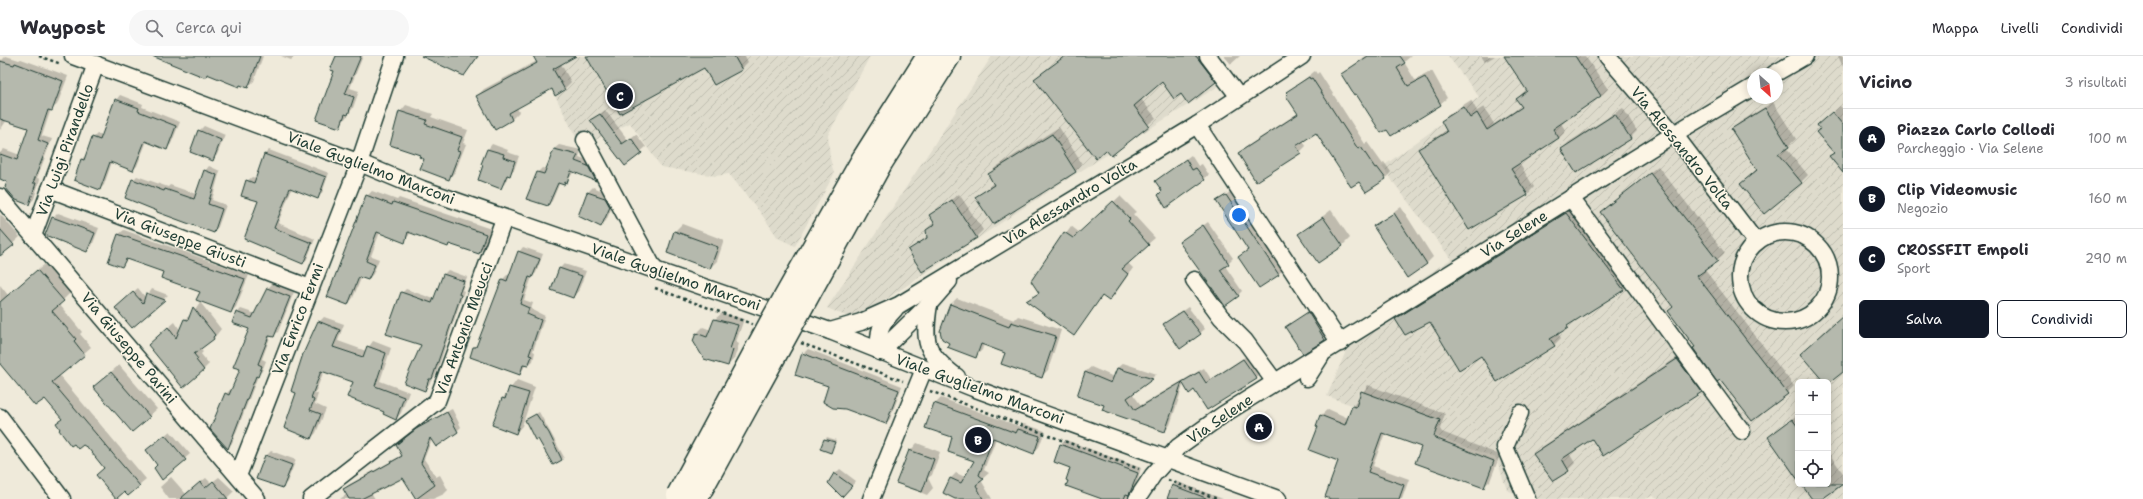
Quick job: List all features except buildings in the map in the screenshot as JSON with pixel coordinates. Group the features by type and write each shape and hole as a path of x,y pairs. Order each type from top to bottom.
{"highway":[{"path":"683,498 872,161 928,56"},
{"path":"872,161 949,56"}],"street":[{"name":"Viale Guglielmo Marconi","path":"73,56 360,162 422,188 504,219 654,269 830,331 973,388 1278,499"},
{"name":"Via Enrico Fermi","path":"238,476 360,162 395,56"},
{"path":"1208,56 1239,97"},
{"name":"Via Alessandro Volta","path":"830,331 861,322 899,305 1197,125 1302,56"},
{"name":"Via Alessandro Volta","path":"1607,56 1674,134 1756,242"},
{"path":"1783,69 1805,56"},
{"name":"Via Luigi Pirandello","path":"33,236 96,64"},
{"name":"Via Selene","path":"1137,499 1153,475 1178,447 1224,414 1674,134 1747,91"},
{"path":"1197,125 1340,343"},
{"path":"585,140 654,269"},
{"name":"Via Giuseppe Giusti","path":"50,189 310,288"},
{"name":"Via Giuseppe Parini","path":"0,197 257,499"},
{"path":"1571,198 1742,431"},
{"name":"Via Antonio Meucci","path":"311,499 437,401 504,219"},
{"path":"1782,231 1797,233 1810,239 1820,249 1827,261 1830,275 1828,290 1822,303 1812,313 1798,320 1782,322 1767,318 1754,310 1749,304 1745,298 1740,283 1740,268 1746,254 1756,242 1768,234 1782,231"},
{"path":"880,352 929,304 960,269"},
{"path":"1194,280 1221,317 1245,341 1275,382"},
{"path":"929,304 925,330 929,349 941,364 973,388"},
{"path":"880,352 879,336 882,322 899,305"},
{"path":"1307,378 1323,353"},
{"path":"871,499 924,369"},
{"path":"1520,413 1506,447 1527,499"},
{"path":"0,417 62,499"}],"shaded area":[{"path":"535,56 870,56 828,135 830,158 834,174 795,246 778,238 760,212 729,174 715,176 661,167 630,123 581,147"},
{"path":"992,56 1208,56 1227,81 1061,183 855,320 827,308"},
{"path":"1448,56 1843,56 1843,499 1660,499 1653,496 1645,499 1527,499 1507,490 1496,458 1327,396 1359,320 1451,259 1382,167 1479,97"}],"place":[{"name":"CROSSFIT Empoli","path":"620,96"},
{"name":"Piazza Carlo Collodi","path":"1259,427"},
{"name":"Clip Videomusic","path":"978,440"}]}
